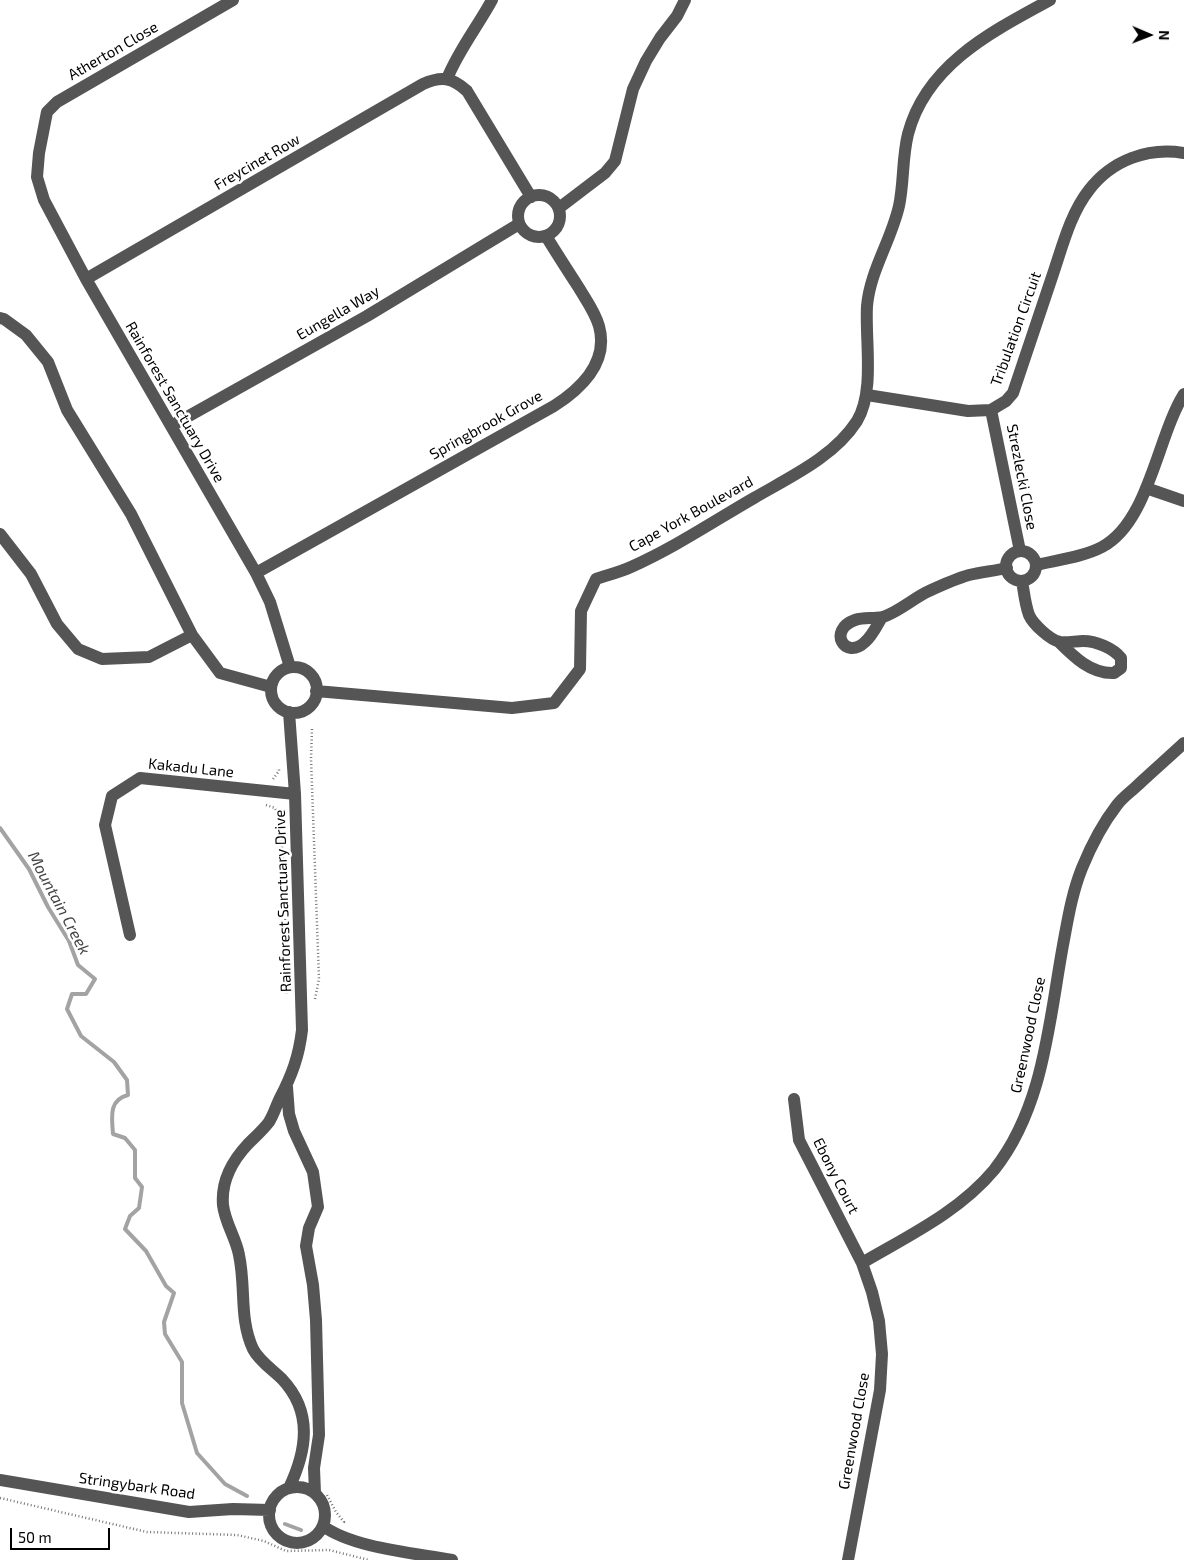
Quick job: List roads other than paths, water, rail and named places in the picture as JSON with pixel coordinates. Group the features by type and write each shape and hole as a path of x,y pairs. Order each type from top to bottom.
{"street":[{"name":"Atherton Close","path":"40,153 47,112 57,102 233,0"},
{"path":"492,0 454,62 447,79 467,90 531,197"},
{"path":"558,208 605,173 615,161 632,89 646,61 660,38 678,16 685,0"},
{"path":"992,410 968,411 867,395 866,324 868,297 874,274 899,205 903,159 908,134 918,105 933,82 959,56 1050,0"},
{"name":"Freycinet Row","path":"86,279 423,84 436,78 447,79"},
{"name":"Tribulation Circuit","path":"992,410 1006,401 1013,393 1058,260 1077,210 1090,189 1107,172 1131,158 1167,150 1184,154"},
{"name":"Rainforest Sanctuary Drive","path":"40,153 37,177 44,200 86,279 256,573 270,602 290,667"},
{"path":"536,195 547,197 558,208 560,220 556,230 546,236 532,237 524,232 519,224 520,208 526,199 531,197 536,195"},
{"name":"Eungella Way","path":"171,426 367,316 519,224"},
{"name":"Springbrook Grove","path":"256,573 554,406 572,394 588,378 600,353 602,338 598,324 592,309 546,236"},
{"path":"0,318 26,335 48,362 67,410 131,514 192,635 220,673 271,687"},
{"path":"1036,565 1091,552 1104,546 1129,521 1140,504 1166,431 1184,394"},
{"name":"Cape York Boulevard","path":"316,691 512,708 554,703 580,669 581,611 596,578 629,568 661,552 814,462 844,439 858,420 867,395"},
{"name":"Strezlecki Close","path":"992,410 1020,551"},
{"path":"1146,488 1184,501"},
{"path":"0,534 31,574 57,624 78,650 102,659 149,657 192,635"},
{"path":"1020,551 1031,554 1036,565 1033,576 1022,581 1012,578 1007,568 1007,561 1011,556 1020,551"},
{"path":"882,617 927,592 951,582 970,575 1007,568"},
{"path":"1022,581 1029,616 1034,624 1059,642"},
{"path":"290,667 298,667 309,673 314,679 315,698 310,706 303,711 290,712 278,707 274,701 271,687 274,679 278,673 290,667"},
{"name":"Rainforest Sanctuary Drive","path":"289,1488 297,1472 301,1456 304,1420 298,1401 286,1384 254,1350 245,1324 239,1254 229,1229 223,1204 229,1169 236,1157 269,1123 299,1054 302,1030 295,794 290,712"},
{"name":"Greenwood Close","path":"848,1560 880,1390 882,1354 879,1321 862,1263 949,1212 974,1191 1007,1152 1022,1124 1038,1079 1072,896 1082,868 1093,845 1118,804 1184,743"},
{"name":"Kakadu Lane","path":"130,935 105,824 112,796 140,778 295,794"},
{"name":"Rainforest Sanctuary Drive","path":"286,1087 289,1114 294,1131 313,1172 318,1207 309,1228 306,1246 313,1285 316,1320 318,1435 314,1468 315,1492"},
{"name":"Ebony Court","path":"794,1099 799,1140 862,1263"},
{"name":"Stringybark Road","path":"0,1480 189,1512 233,1509 270,1510"},
{"path":"298,1486 315,1492 325,1508 326,1517 318,1534 311,1540 302,1543 293,1543 285,1540 277,1535 272,1528 270,1510 276,1496 289,1488 298,1486"},
{"path":"323,1526 333,1533 370,1545 452,1560"}],"waterway":[{"name":"Mountain Creek","path":"0,828 29,869 48,907 69,941 78,965 95,979 86,994 72,994 67,1009 81,1036 114,1062 127,1080 128,1095 122,1097 114,1105 113,1134 125,1138 135,1150 135,1178 142,1187 139,1208 130,1216 125,1229 146,1251 166,1286 174,1293 164,1322 165,1334 182,1362 182,1403 197,1453 225,1484 247,1496"},
{"name":"Mountain Creek","path":"285,1524 301,1530"}]}
